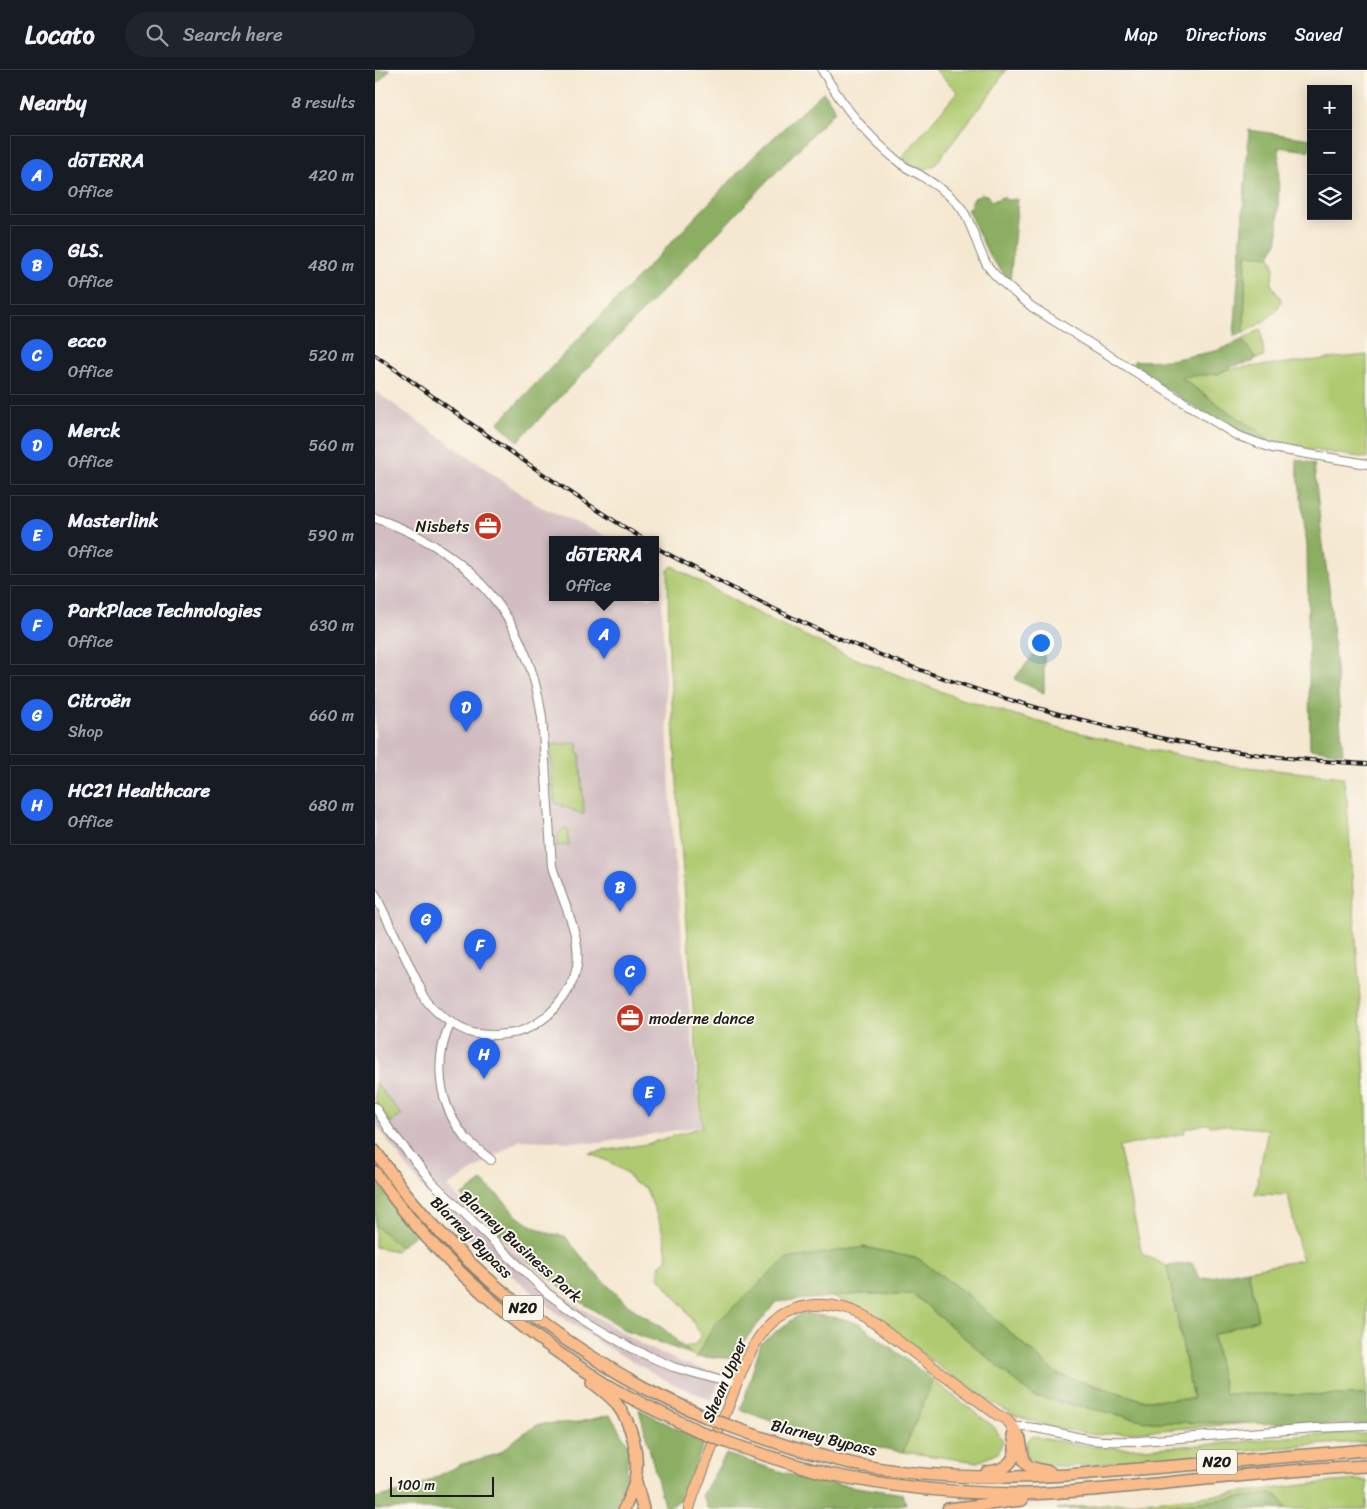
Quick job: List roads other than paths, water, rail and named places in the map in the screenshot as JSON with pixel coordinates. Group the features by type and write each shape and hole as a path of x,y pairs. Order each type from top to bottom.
{"highway":[{"name":"Blarney Bypass","path":"375,1151 404,1190 438,1230 522,1308 561,1337 644,1388 708,1418 781,1444 859,1465 892,1470 950,1476 1021,1478 1367,1450"},
{"name":"Blarney Bypass","path":"375,1172 393,1198 427,1237 465,1275 545,1344 606,1384 653,1410 705,1434 779,1460 829,1474 919,1489 1019,1494 1093,1490 1286,1471 1367,1466"},
{"path":"523,1327 549,1350 601,1389 615,1402 623,1414 636,1448 635,1479 643,1509"},
{"path":"1013,1431 1021,1441 1023,1460 1029,1467 1067,1475"},
{"path":"950,1476 996,1471 1005,1467 1013,1458 1015,1446 1013,1431"},
{"path":"624,1509 635,1479"},
{"path":"948,1509 1093,1490"}],"main road":[{"name":"Shean Upper","path":"689,1507 749,1354 758,1338 768,1326 787,1313 816,1304 847,1308 866,1317 996,1414 1013,1431"}],"street":[{"path":"821,70 841,99 879,144 902,165 923,177 949,196 962,209 988,265 1010,289 1032,306 1236,435 1272,448 1367,464"},
{"path":"375,518 400,526 436,545 465,567 495,599 518,636 531,667 542,717 552,866 576,936 577,966 569,987 558,1005 541,1021 520,1032 487,1035 470,1032 438,1013 426,1000 375,894"},
{"path":"451,1022 442,1042 440,1053 442,1090 449,1109 465,1138 491,1160"},
{"name":"Blarney Business Park","path":"375,1107 389,1129 433,1184 554,1298 588,1324 631,1348 673,1367 737,1385"},
{"path":"1013,1431 1039,1429 1093,1440 1117,1442 1367,1426"}],"railway":[{"path":"375,355 542,473 639,536"},
{"path":"659,549 750,597 823,632 936,676 1026,705 1117,728 1229,750 1288,758 1367,764"}],"place":[{"name":"Nisbets","path":"488,526"},
{"name":"dōTERRA","path":"604,659"},
{"name":"Merck","path":"466,732"},
{"name":"GLS.","path":"620,912"},
{"name":"Citroën","path":"426,944"},
{"name":"ParkPlace Technologies","path":"480,970"},
{"name":"ecco","path":"630,996"},
{"name":"moderne dance","path":"630,1018"},
{"name":"HC21 Healthcare","path":"484,1079"},
{"name":"Masterlink","path":"649,1117"}]}
